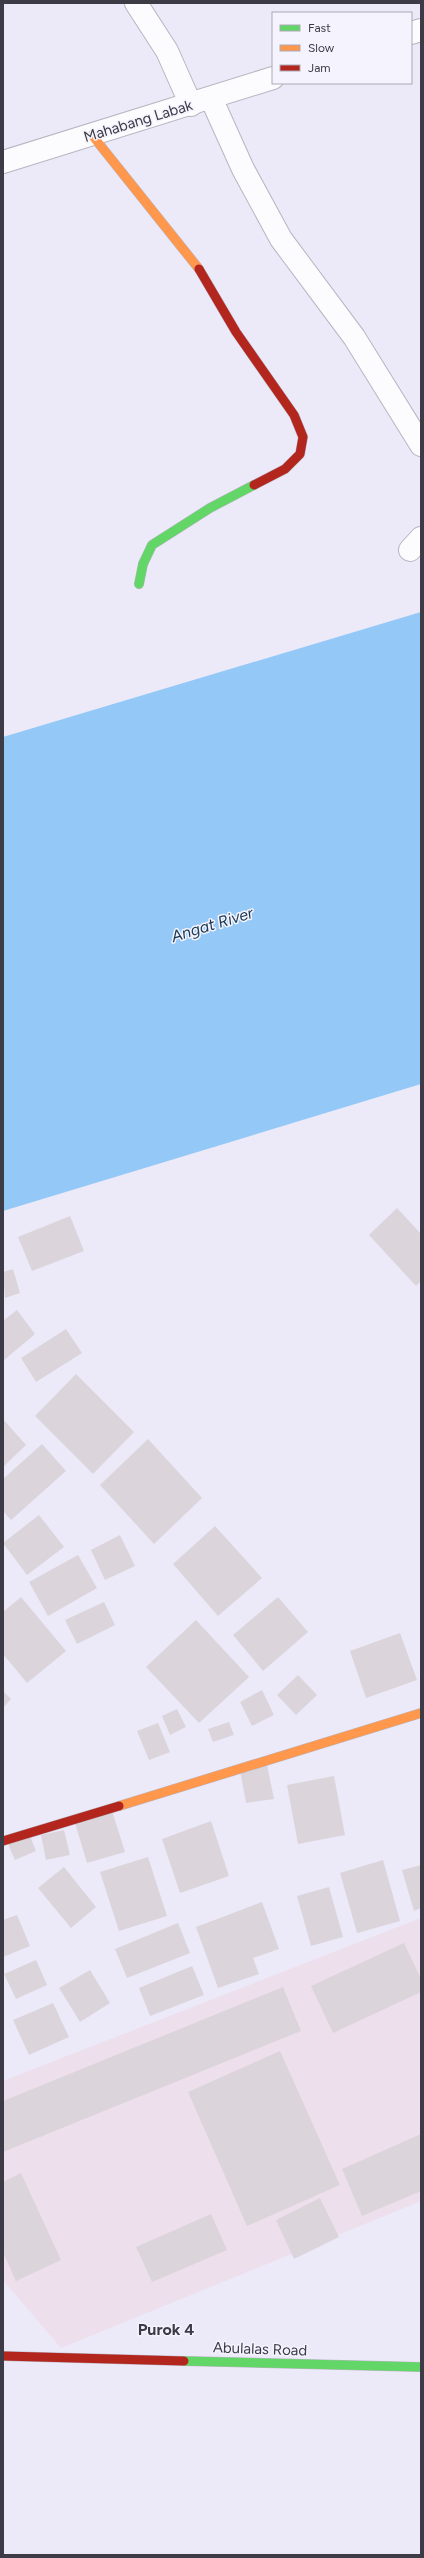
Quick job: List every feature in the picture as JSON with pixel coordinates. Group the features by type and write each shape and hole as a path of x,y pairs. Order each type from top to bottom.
{"street":[{"path":"136,3 243,169 281,239 354,337 421,445"},
{"name":"Mahabang Labak","path":"3,162 201,102 272,78"},
{"path":"92,135 203,275 236,332 294,415 303,437 300,454 285,469 210,508 152,545 143,564 139,584"},
{"path":"3,1841 421,1714"},
{"name":"Abulalas Road","path":"3,2356 421,2367"}],"shaded area":[{"path":"421,1918 421,2201 61,2348 3,2280 3,2081"}],"water":[{"name":"Angat River","path":"421,612 421,1084 3,1211 3,737"}],"building":[{"path":"397,1208 421,1234 421,1281 416,1286 369,1235"},
{"path":"70,1216 84,1251 32,1271 18,1237"},
{"path":"13,1269 20,1293 5,1298 3,1272"},
{"path":"17,1310 35,1334 3,1361 3,1321"},
{"path":"66,1329 82,1353 36,1382 21,1358"},
{"path":"76,1374 134,1432 93,1474 35,1416"},
{"path":"3,1419 26,1445 3,1467"},
{"path":"148,1439 202,1498 154,1544 100,1485"},
{"path":"42,1444 66,1471 11,1520 3,1511 3,1479"},
{"path":"39,1515 64,1547 27,1575 3,1543"},
{"path":"215,1526 262,1578 218,1616 173,1564"},
{"path":"120,1535 135,1566 105,1580 91,1550"},
{"path":"78,1555 97,1588 48,1616 29,1582"},
{"path":"21,1597 66,1651 27,1683 3,1654 3,1612"},
{"path":"278,1597 308,1632 263,1671 233,1635"},
{"path":"104,1602 115,1625 77,1644 65,1620"},
{"path":"196,1620 249,1677 199,1723 146,1667"},
{"path":"400,1633 417,1680 366,1698 350,1651"},
{"path":"298,1675 317,1695 296,1715 277,1695"},
{"path":"262,1690 274,1715 252,1726 240,1702"},
{"path":"3,1691 11,1699 3,1708"},
{"path":"177,1709 186,1727 170,1735 162,1716"},
{"path":"229,1722 234,1735 213,1742 208,1729"},
{"path":"158,1723 170,1752 149,1760 137,1731"},
{"path":"267,1765 274,1799 246,1803 240,1770"},
{"path":"334,1776 345,1835 298,1844 287,1785"},
{"path":"112,1811 125,1852 87,1863 75,1823"},
{"path":"211,1821 229,1876 180,1893 162,1839"},
{"path":"64,1830 70,1855 46,1860 41,1835"},
{"path":"30,1836 36,1851 15,1860 8,1844"},
{"path":"148,1857 167,1916 119,1931 100,1872"},
{"path":"383,1860 400,1921 357,1933 340,1873"},
{"path":"421,1865 421,1908 414,1911 402,1870"},
{"path":"64,1867 96,1907 71,1928 38,1888"},
{"path":"329,1887 343,1937 311,1946 297,1896"},
{"path":"262,1902 279,1949 253,1958 259,1974 218,1988 196,1927"},
{"path":"17,1915 30,1946 3,1957 3,1920"},
{"path":"178,1923 190,1953 127,1978 115,1949"},
{"path":"404,1943 421,1979 421,1992 333,2033 311,1986"},
{"path":"36,1960 47,1985 16,1999 4,1974"},
{"path":"192,1966 204,1995 150,2016 139,1988"},
{"path":"90,1970 110,2003 80,2022 59,1988"},
{"path":"283,1987 301,2031 3,2152 3,2101"},
{"path":"53,2003 69,2037 29,2055 13,2020"},
{"path":"280,2051 340,2185 247,2226 188,2092"},
{"path":"421,2134 421,2191 362,2216 342,2169"},
{"path":"21,2173 61,2260 16,2281 3,2252 3,2182"},
{"path":"320,2198 339,2237 294,2259 276,2220"},
{"path":"211,2214 227,2250 152,2282 136,2247"}],"traffic: fast":[{"path":"139,584 143,564 152,545 210,508 254,485"},
{"path":"184,2361 421,2367"}],"traffic: slow":[{"path":"92,135 199,269"},
{"path":"119,1806 421,1713"}],"traffic: jam":[{"path":"199,269 236,332 294,415 303,437 300,454 285,469 254,485"},
{"path":"3,1841 119,1806"},
{"path":"3,2356 184,2361"}],"district":[{"name":"Purok 4","path":"166,2329"}]}
